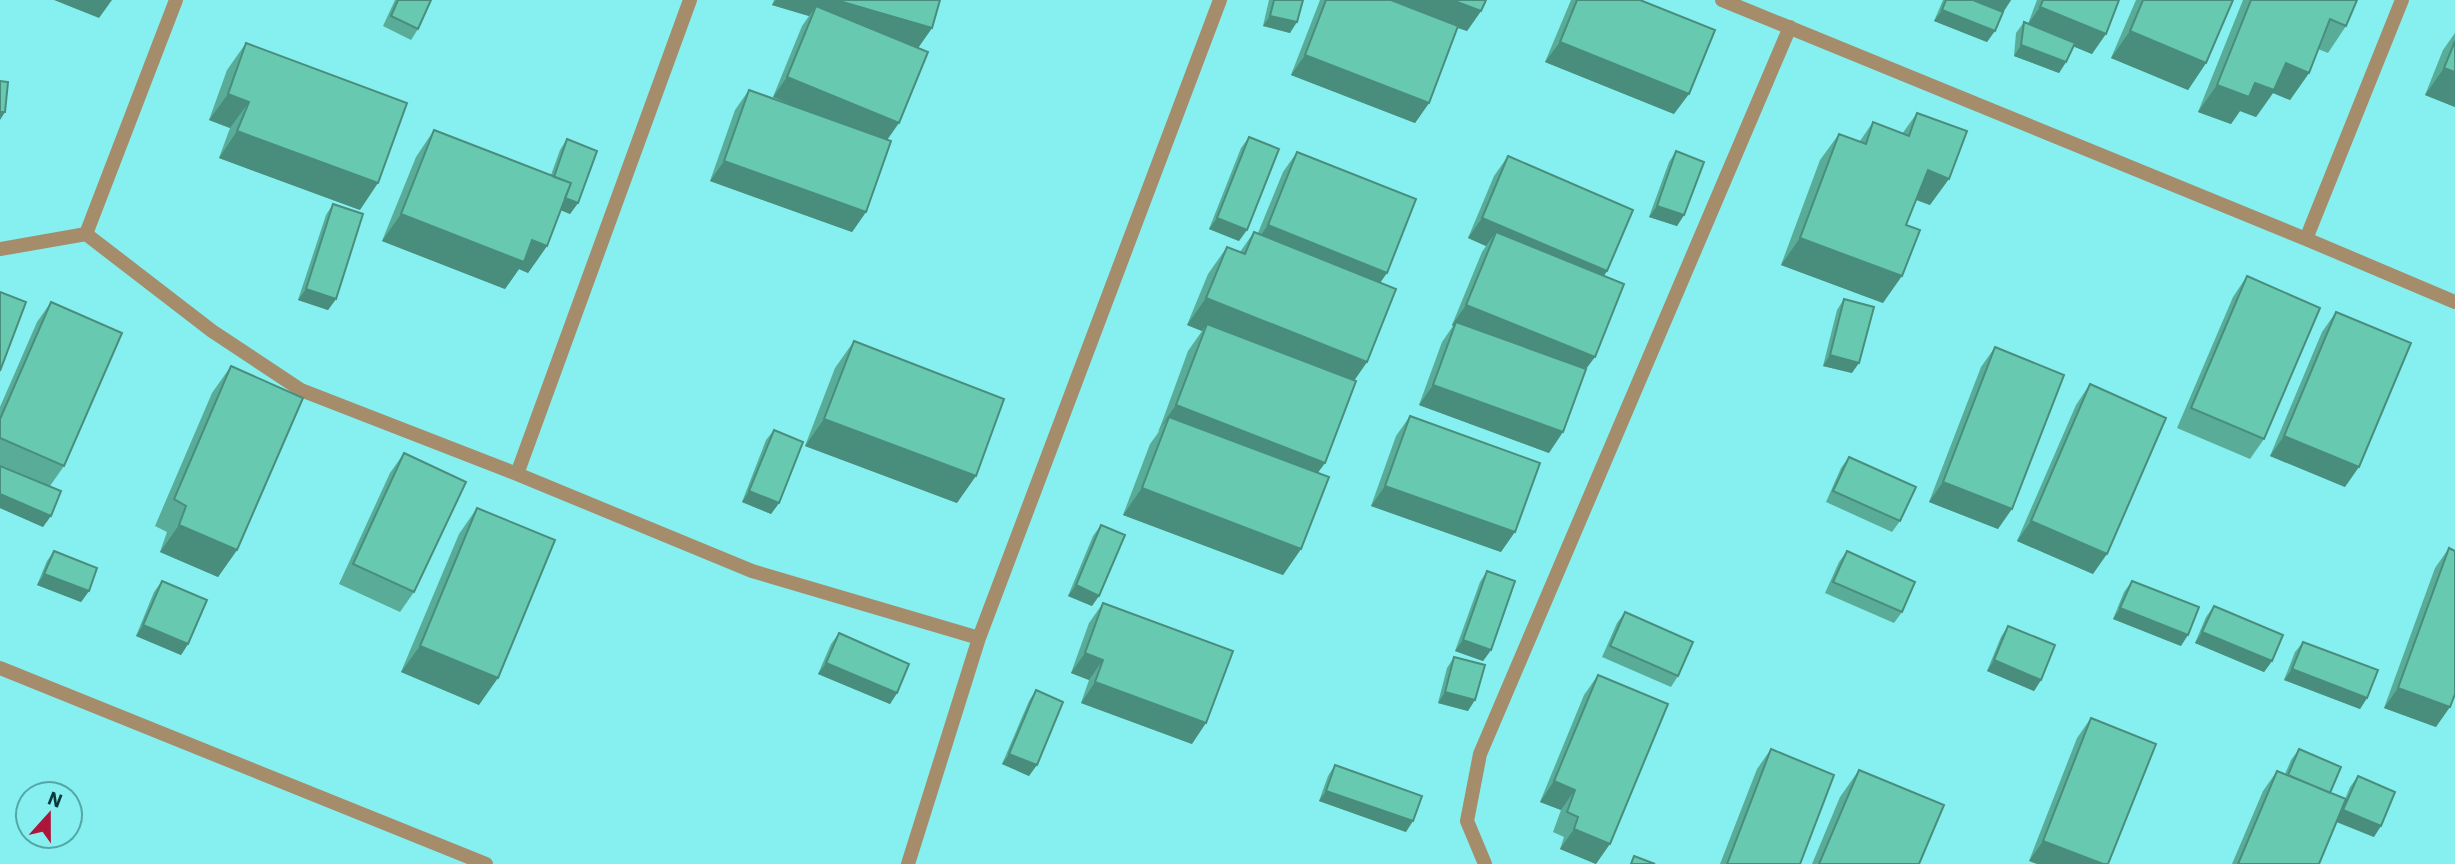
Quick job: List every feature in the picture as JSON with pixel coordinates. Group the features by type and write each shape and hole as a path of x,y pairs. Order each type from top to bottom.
{"street":[{"path":"86,234 176,0"},
{"path":"517,474 690,0"},
{"path":"908,864 979,638 1220,0"},
{"path":"1722,0 2455,302"},
{"path":"2306,239 2402,0"},
{"path":"1485,864 1467,821 1480,754 1790,27"},
{"path":"0,249 86,234 212,331 301,390 517,474 752,571 979,638"},
{"path":"0,668 486,864"}],"building":[{"path":"398,0 431,0 418,29 391,16"},
{"path":"836,0 940,0 932,28"},
{"path":"1274,0 1303,0 1297,22 1270,16"},
{"path":"1326,0 1391,0 1458,26 1429,103 1305,55"},
{"path":"1452,0 1486,0 1481,11"},
{"path":"1577,0 1640,0 1715,30 1689,94 1560,42"},
{"path":"1946,0 1973,0 2003,12 1995,31 1942,10"},
{"path":"2043,0 2119,0 2106,34 2040,7"},
{"path":"2143,0 2233,0 2206,63 2130,31"},
{"path":"2251,0 2357,0 2346,26 2330,19 2309,73 2286,63 2274,90 2255,83 2249,97 2217,85"},
{"path":"816,6 928,52 899,123 787,77"},
{"path":"2024,22 2075,43 2066,62 2021,45"},
{"path":"2455,41 2455,72 2444,68"},
{"path":"246,43 407,103 378,183 237,131 249,102 228,94"},
{"path":"0,81 8,82 5,112 0,112"},
{"path":"749,90 891,141 866,212 724,161"},
{"path":"1917,113 1967,131 1949,179 1928,170 1906,225 1920,230 1902,276 1800,238 1839,134 1866,144 1873,122 1909,136"},
{"path":"434,130 571,183 547,246 532,240 524,262 401,214"},
{"path":"1249,137 1279,149 1247,230 1217,218"},
{"path":"567,139 597,151 578,203 565,198 571,183 554,177"},
{"path":"1676,151 1704,162 1684,215 1657,206"},
{"path":"1297,152 1416,199 1387,273 1268,225"},
{"path":"1508,156 1633,210 1607,271 1482,218"},
{"path":"333,204 363,214 336,299 306,289"},
{"path":"1254,232 1396,289 1367,362 1206,298 1227,247 1245,254"},
{"path":"1496,232 1624,284 1595,357 1466,305"},
{"path":"2247,276 2320,308 2264,439 2191,408"},
{"path":"0,292 26,302 0,371"},
{"path":"1844,299 1874,307 1859,363 1830,355"},
{"path":"51,302 122,333 64,466 0,438 0,419"},
{"path":"2336,312 2411,343 2359,467 2284,436"},
{"path":"1456,322 1586,369 1563,432 1433,385"},
{"path":"1207,324 1356,381 1325,463 1176,405"},
{"path":"854,341 1004,399 976,476 824,419"},
{"path":"1995,347 2064,375 2012,509 1943,482"},
{"path":"231,366 303,398 237,550 179,525 186,506 174,499"},
{"path":"2090,384 2166,418 2107,554 2031,521"},
{"path":"1410,416 1540,463 1515,532 1385,486"},
{"path":"1169,417 1329,477 1301,549 1142,488"},
{"path":"774,430 803,442 779,503 749,491"},
{"path":"404,453 466,482 414,592 353,564"},
{"path":"1849,457 1916,487 1900,521 1833,491"},
{"path":"0,466 61,491 51,516 0,494"},
{"path":"477,508 555,540 498,678 420,646"},
{"path":"1101,525 1125,535 1099,596 1076,585"},
{"path":"2449,548 2455,551 2455,694 2450,707 2398,688"},
{"path":"54,551 97,568 89,591 44,574"},
{"path":"1847,551 1915,582 1902,612 1833,582"},
{"path":"1487,571 1515,581 1491,650 1463,640"},
{"path":"162,581 207,600 188,644 143,625"},
{"path":"2132,581 2199,607 2188,635 2120,608"},
{"path":"1103,603 1233,651 1206,723 1095,682 1103,660 1085,653"},
{"path":"2214,606 2283,635 2272,661 2202,632"},
{"path":"1625,612 1693,642 1678,676 1610,646"},
{"path":"2008,626 2055,645 2041,680 1994,660"},
{"path":"839,633 909,664 897,693 826,663"},
{"path":"2303,642 2378,670 2367,698 2292,669"},
{"path":"1454,657 1485,665 1475,700 1445,692"},
{"path":"1598,675 1668,704 1610,844 1574,829 1578,817 1567,812 1575,790 1554,781"},
{"path":"1036,690 1063,702 1037,765 1009,754"},
{"path":"2091,718 2156,744 2108,864 2043,841"},
{"path":"1771,749 1834,775 1800,864 1727,864"},
{"path":"2299,749 2341,767 2330,793 2288,775"},
{"path":"1335,765 1422,796 1413,821 1326,791"},
{"path":"1859,770 1944,805 1919,864 1819,864"},
{"path":"2277,771 2346,799 2319,864 2238,864"},
{"path":"2358,776 2395,792 2381,826 2343,810"},
{"path":"1634,856 1655,864 1631,864"}]}
